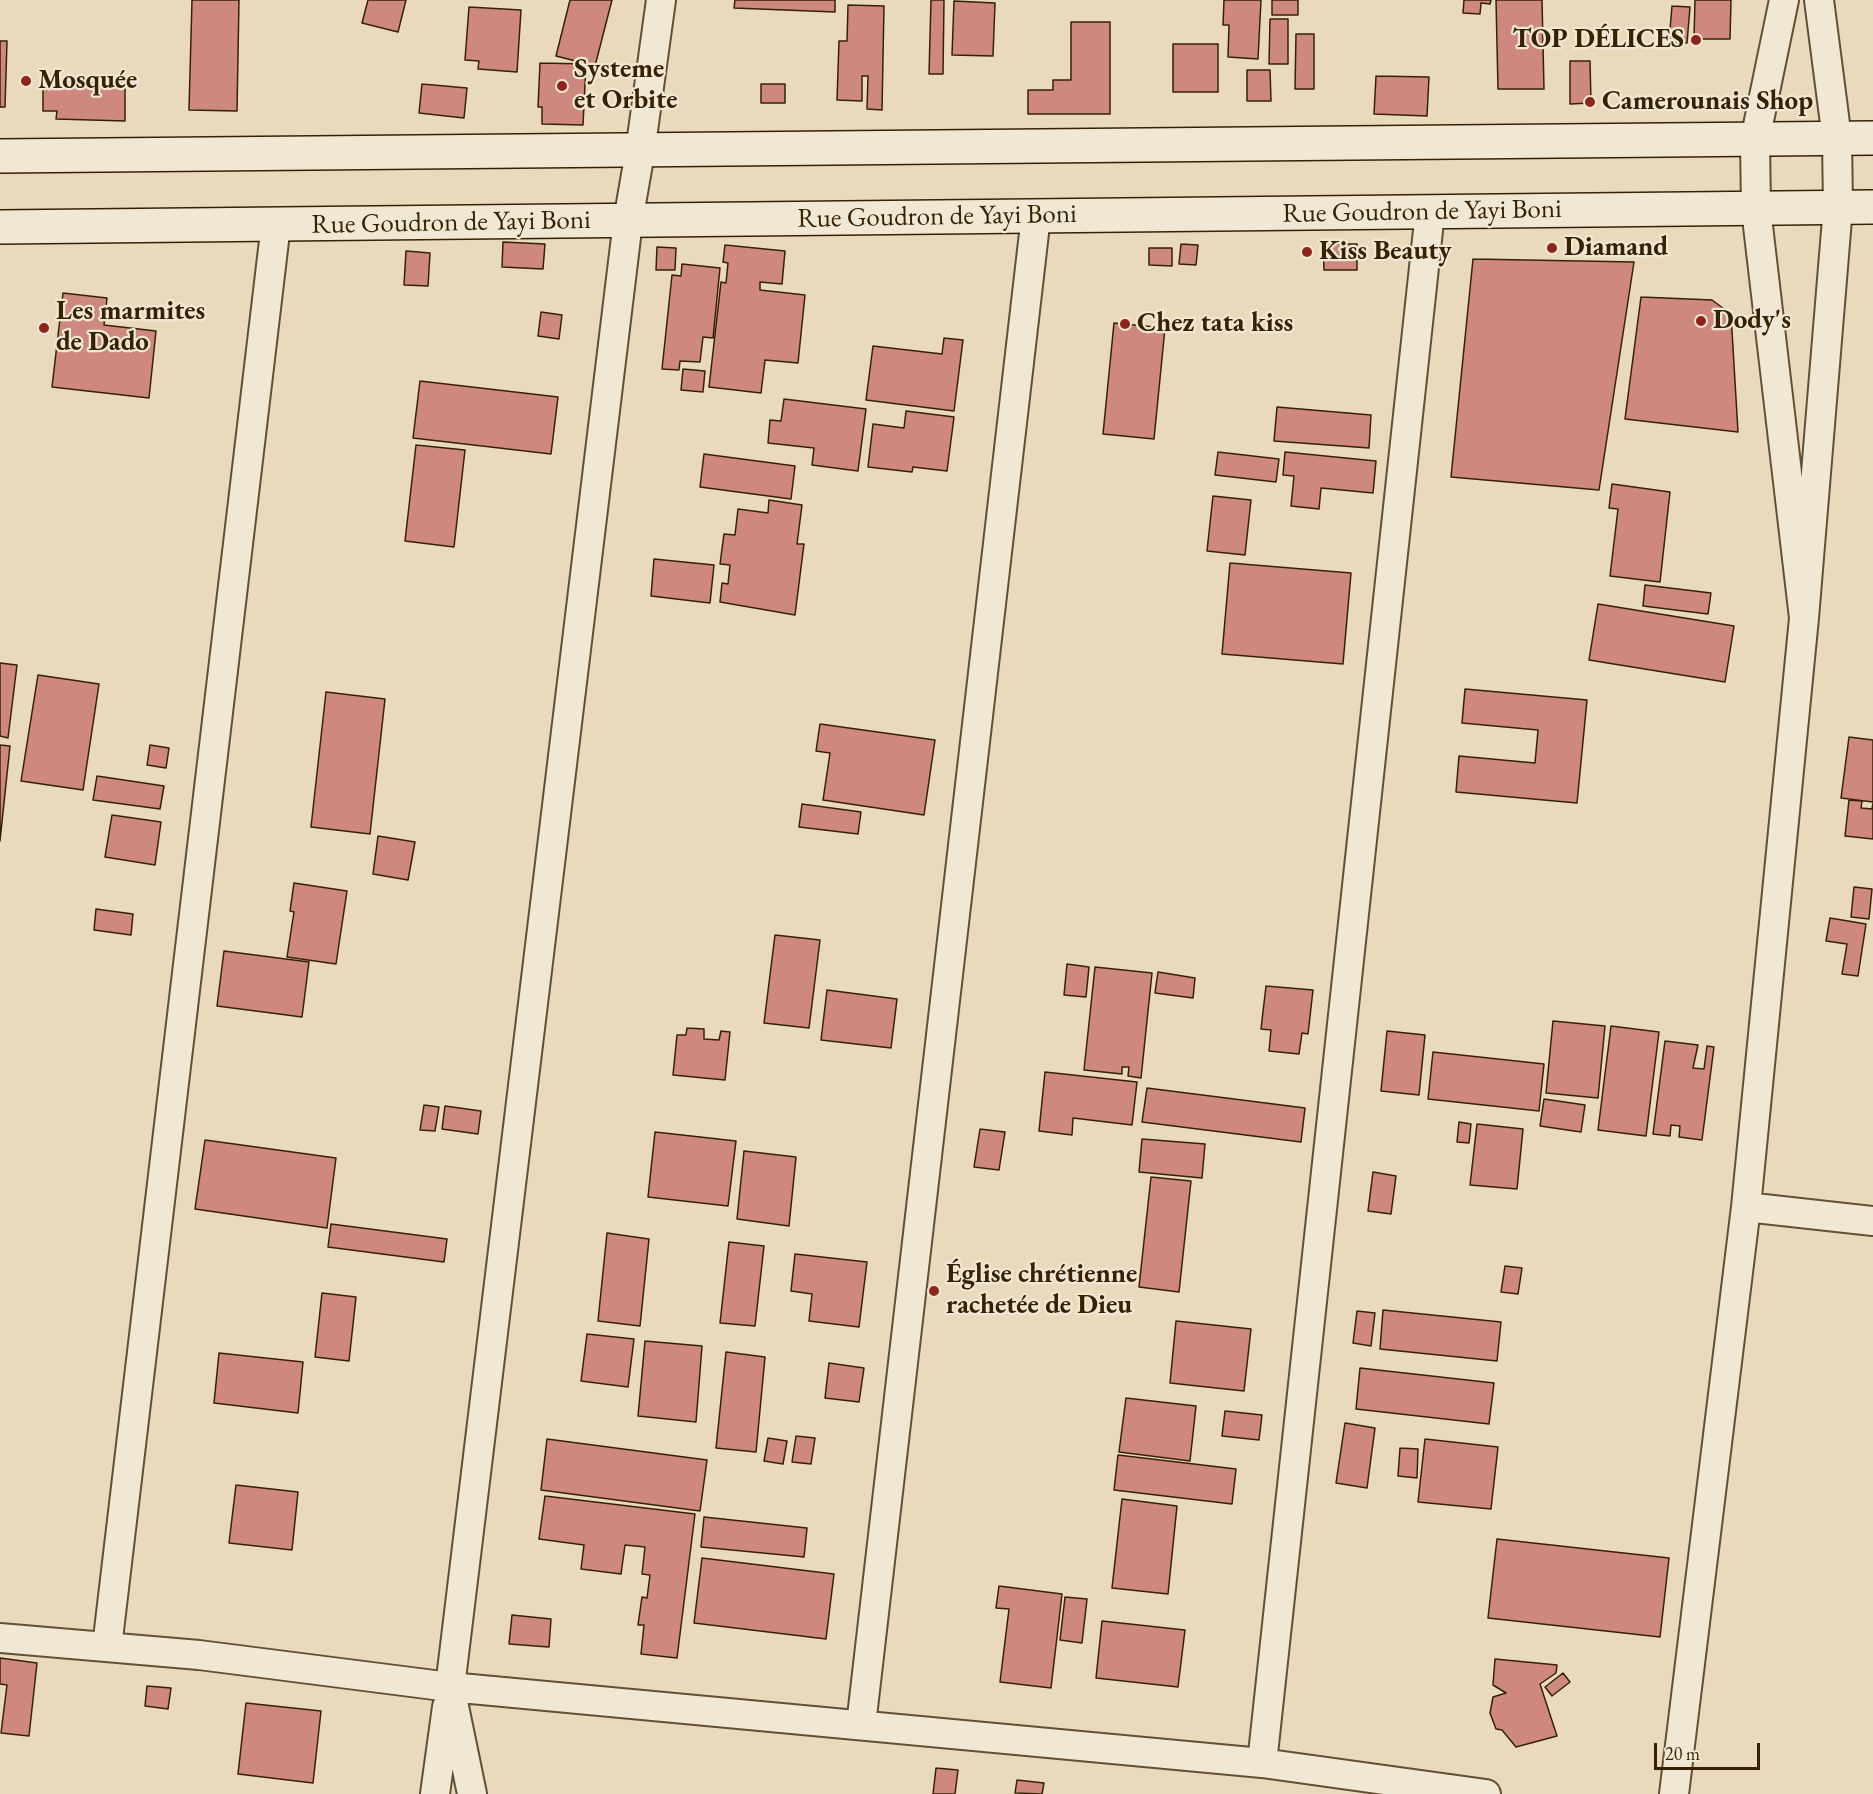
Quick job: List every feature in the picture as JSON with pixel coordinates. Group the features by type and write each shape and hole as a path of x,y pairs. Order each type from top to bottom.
{"street":[{"path":"435,1794 450,1687 628,221 640,152 660,0"},
{"path":"1784,0 1755,140 1756,209 1804,618"},
{"path":"1674,1794 1746,1207 1804,618 1838,207 1837,139 1818,0"},
{"path":"0,156 640,152 1873,138"},
{"name":"Rue Goudron de Yayi Boni","path":"0,227 1873,207"},
{"path":"1262,1763 1430,212"},
{"path":"861,1725 1036,216"},
{"path":"107,1647 276,224"},
{"path":"1746,1207 1873,1221"},
{"path":"0,1638 199,1655 450,1687 1262,1763 1486,1794"},
{"path":"450,1687 472,1794"}],"building":[{"path":"192,0 239,0 237,111 189,110"},
{"path":"368,0 406,0 398,32 362,23"},
{"path":"570,0 612,0 595,66 556,56"},
{"path":"735,0 835,0 835,12 734,8"},
{"path":"931,0 944,0 943,74 929,74"},
{"path":"1224,0 1261,0 1258,59 1228,57 1229,25 1223,25"},
{"path":"1272,0 1298,0 1298,15 1272,15"},
{"path":"1464,0 1491,0 1490,4 1481,3 1480,14 1463,13"},
{"path":"1496,0 1542,0 1544,89 1498,89"},
{"path":"1695,0 1731,0 1730,39 1694,39"},
{"path":"954,1 995,3 993,56 952,55"},
{"path":"848,5 884,6 882,110 867,109 868,76 862,76 862,101 837,100 839,41 847,41"},
{"path":"1672,6 1690,7 1687,43 1669,41"},
{"path":"469,7 521,10 517,72 478,69 479,61 465,60"},
{"path":"1270,19 1288,19 1288,64 1269,64"},
{"path":"1071,22 1110,22 1110,114 1028,114 1028,90 1053,90 1053,80 1071,80"},
{"path":"1296,34 1314,34 1314,89 1295,89"},
{"path":"0,41 7,41 5,107 0,107"},
{"path":"1173,44 1218,44 1218,92 1173,92"},
{"path":"1570,61 1590,61 1591,103 1570,104"},
{"name":"Systeme et Orbite","path":"540,63 586,64 583,125 542,124 542,107 538,107"},
{"path":"1247,70 1270,70 1271,101 1247,101"},
{"path":"1376,76 1429,77 1427,116 1374,114"},
{"path":"43,81 125,83 125,121 56,119 57,111 43,111"},
{"path":"422,84 467,88 464,118 419,113"},
{"path":"761,84 785,84 785,103 761,103"},
{"path":"503,242 545,244 543,269 502,267"},
{"path":"1181,244 1198,245 1196,265 1179,264"},
{"path":"1323,244 1357,244 1357,270 1324,270"},
{"path":"725,245 785,251 782,284 760,282 760,290 805,295 798,363 765,360 761,393 709,387 721,282 726,283 728,263 723,262"},
{"path":"657,247 676,248 675,270 656,270"},
{"path":"1149,248 1172,248 1172,266 1149,265"},
{"path":"406,251 430,253 428,286 404,285"},
{"path":"1473,259 1634,262 1599,490 1451,477"},
{"path":"682,264 720,268 713,338 703,337 700,362 680,361 679,370 662,369 672,275 681,276"},
{"path":"63,293 107,298 104,325 156,331 149,398 52,387"},
{"path":"1641,297 1712,300 1731,314 1738,432 1625,419"},
{"path":"541,312 562,315 559,339 538,336"},
{"path":"1114,323 1165,328 1154,439 1103,434"},
{"path":"944,338 963,340 954,411 866,400 873,346 942,354"},
{"path":"683,369 705,371 703,392 681,390"},
{"path":"420,381 558,397 551,454 413,438"},
{"path":"784,399 866,409 858,471 812,465 814,448 768,443 770,420 781,421"},
{"path":"1277,407 1371,415 1369,448 1274,441"},
{"path":"906,411 954,417 947,471 913,467 912,472 868,467 873,424 904,428"},
{"path":"416,445 465,450 454,547 405,541"},
{"path":"1218,452 1279,459 1276,482 1215,475"},
{"path":"1285,452 1376,461 1373,493 1321,488 1319,509 1291,506 1294,476 1283,475"},
{"path":"704,454 795,466 791,499 700,487"},
{"path":"1612,484 1670,492 1660,582 1610,576 1618,509 1609,508"},
{"path":"1213,496 1251,500 1245,555 1207,551"},
{"path":"769,500 802,505 797,544 804,544 795,615 720,602 722,583 728,584 730,565 720,564 724,534 735,535 738,509 768,513"},
{"path":"654,559 714,565 710,603 651,596"},
{"path":"1230,563 1351,573 1343,664 1222,654"},
{"path":"1645,585 1711,593 1708,614 1643,606"},
{"path":"1598,604 1734,626 1725,682 1589,660"},
{"path":"0,663 17,665 8,738 0,736"},
{"path":"38,675 99,684 83,790 21,781"},
{"path":"1465,689 1587,700 1577,803 1456,792 1459,756 1535,763 1538,730 1462,723"},
{"path":"326,692 385,699 370,834 311,827"},
{"path":"820,724 935,740 924,815 823,800 830,753 816,751"},
{"path":"1849,737 1873,740 1873,802 1841,798"},
{"path":"0,745 10,746 0,841"},
{"path":"150,745 169,748 166,768 147,765"},
{"path":"97,776 164,786 160,809 93,800"},
{"path":"1849,800 1862,801 1861,808 1872,809 1873,803 1873,839 1845,836"},
{"path":"802,804 861,812 858,834 799,827"},
{"path":"112,815 161,822 155,865 105,857"},
{"path":"378,836 415,842 408,880 373,874"},
{"path":"294,883 347,891 336,964 287,957 294,912 290,911"},
{"path":"1854,887 1872,889 1869,919 1851,917"},
{"path":"96,909 133,914 131,935 94,930"},
{"path":"1830,918 1866,924 1858,976 1842,974 1847,944 1826,941"},
{"path":"775,935 820,940 809,1028 764,1023"},
{"path":"224,951 309,962 302,1017 217,1006"},
{"path":"1067,964 1089,967 1086,997 1064,995"},
{"path":"1095,967 1152,973 1141,1078 1128,1076 1129,1067 1122,1067 1122,1074 1084,1070"},
{"path":"1158,972 1195,978 1193,998 1155,993"},
{"path":"1266,986 1313,990 1308,1034 1302,1033 1299,1054 1269,1051 1271,1030 1261,1029"},
{"path":"827,990 897,999 891,1048 821,1040"},
{"path":"1553,1021 1605,1026 1598,1098 1546,1093"},
{"path":"1611,1026 1659,1032 1646,1136 1598,1130"},
{"path":"687,1028 704,1029 704,1039 719,1040 721,1031 730,1032 725,1080 673,1075 677,1035 686,1035"},
{"path":"1387,1031 1425,1035 1419,1095 1381,1091"},
{"path":"1665,1041 1698,1045 1693,1068 1704,1069 1707,1046 1714,1047 1702,1140 1679,1137 1680,1126 1671,1125 1670,1136 1653,1134"},
{"path":"1433,1052 1544,1064 1539,1111 1428,1099"},
{"path":"1045,1072 1137,1082 1132,1125 1073,1118 1072,1135 1039,1131"},
{"path":"1147,1088 1305,1108 1301,1142 1142,1122"},
{"path":"1544,1099 1585,1105 1581,1132 1540,1126"},
{"path":"424,1105 439,1107 435,1131 420,1130"},
{"path":"445,1106 481,1111 478,1134 442,1129"},
{"path":"1459,1122 1471,1124 1469,1143 1457,1142"},
{"path":"1477,1124 1523,1129 1517,1189 1470,1185"},
{"path":"980,1129 1005,1132 999,1170 974,1167"},
{"path":"655,1132 736,1141 728,1206 648,1197"},
{"path":"1142,1139 1205,1144 1202,1178 1139,1172"},
{"path":"205,1140 336,1158 327,1228 195,1209"},
{"path":"744,1151 796,1157 789,1226 737,1219"},
{"path":"1373,1172 1396,1176 1391,1214 1368,1211"},
{"path":"1151,1177 1191,1181 1179,1292 1139,1287"},
{"path":"331,1224 447,1239 444,1262 328,1247"},
{"path":"607,1233 649,1239 640,1326 598,1321"},
{"path":"729,1242 764,1246 755,1326 720,1323"},
{"path":"795,1254 867,1262 859,1327 809,1321 812,1294 791,1291"},
{"path":"1505,1266 1522,1268 1518,1294 1501,1292"},
{"path":"322,1293 356,1297 349,1361 315,1357"},
{"path":"1383,1310 1501,1322 1497,1361 1380,1349"},
{"path":"1357,1311 1375,1313 1371,1346 1353,1343"},
{"path":"1176,1321 1251,1329 1244,1391 1170,1383"},
{"path":"587,1334 634,1339 628,1387 581,1381"},
{"path":"645,1341 702,1346 696,1422 638,1416"},
{"path":"726,1352 765,1357 756,1452 716,1448"},
{"path":"219,1353 303,1362 298,1413 214,1403"},
{"path":"829,1363 864,1368 859,1402 825,1398"},
{"path":"1360,1368 1494,1383 1489,1424 1356,1409"},
{"path":"1126,1398 1196,1406 1190,1461 1119,1452"},
{"path":"1225,1411 1262,1415 1259,1440 1222,1436"},
{"path":"1345,1423 1375,1428 1367,1488 1336,1483"},
{"path":"796,1436 815,1438 811,1464 792,1462"},
{"path":"768,1438 787,1441 783,1464 764,1461"},
{"path":"547,1439 707,1460 700,1511 541,1490"},
{"path":"1425,1439 1498,1447 1491,1509 1418,1502"},
{"path":"1400,1448 1418,1449 1417,1478 1398,1476"},
{"path":"1118,1455 1236,1469 1232,1504 1114,1490"},
{"path":"236,1485 298,1492 292,1550 229,1543"},
{"path":"545,1496 695,1514 677,1658 641,1654 644,1625 638,1625 642,1597 647,1598 650,1575 642,1574 645,1547 625,1545 621,1574 581,1569 584,1545 539,1539"},
{"path":"1122,1499 1177,1506 1168,1594 1112,1588"},
{"path":"704,1517 807,1528 804,1557 701,1547"},
{"path":"1497,1539 1669,1558 1660,1637 1488,1618"},
{"path":"702,1558 834,1574 826,1639 694,1623"},
{"path":"999,1586 1062,1594 1051,1688 1000,1682 1009,1609 996,1608"},
{"path":"1065,1597 1087,1599 1082,1643 1060,1640"},
{"path":"512,1615 551,1619 549,1647 509,1644"},
{"path":"1102,1621 1185,1630 1178,1687 1096,1678"},
{"path":"0,1658 37,1663 29,1736 1,1733 7,1685 0,1684"},
{"path":"1495,1659 1557,1665 1556,1673 1540,1684 1557,1736 1516,1747 1502,1730 1496,1729 1490,1713 1493,1697 1506,1693 1493,1685"},
{"path":"1563,1673 1570,1682 1552,1696 1545,1687"},
{"path":"147,1686 171,1688 168,1709 145,1706"},
{"path":"246,1703 321,1711 313,1783 238,1774"},
{"path":"936,1768 958,1770 955,1794 933,1794"},
{"path":"1017,1780 1044,1783 1042,1794 1015,1793"}],"place":[{"name":"TOP DÉLICES","path":"1696,40"},
{"name":"Mosquée","path":"26,81"},
{"name":"Systeme et Orbite","path":"562,86"},
{"name":"Camerounais Shop","path":"1590,102"},
{"name":"Diamand","path":"1552,248"},
{"name":"Kiss Beauty","path":"1307,252"},
{"name":"Dody's","path":"1701,321"},
{"name":"Chez tata kiss","path":"1125,324"},
{"name":"Les marmites de Dado","path":"44,328"},
{"name":"Église chrétienne rachetée de Dieu","path":"934,1291"}]}
